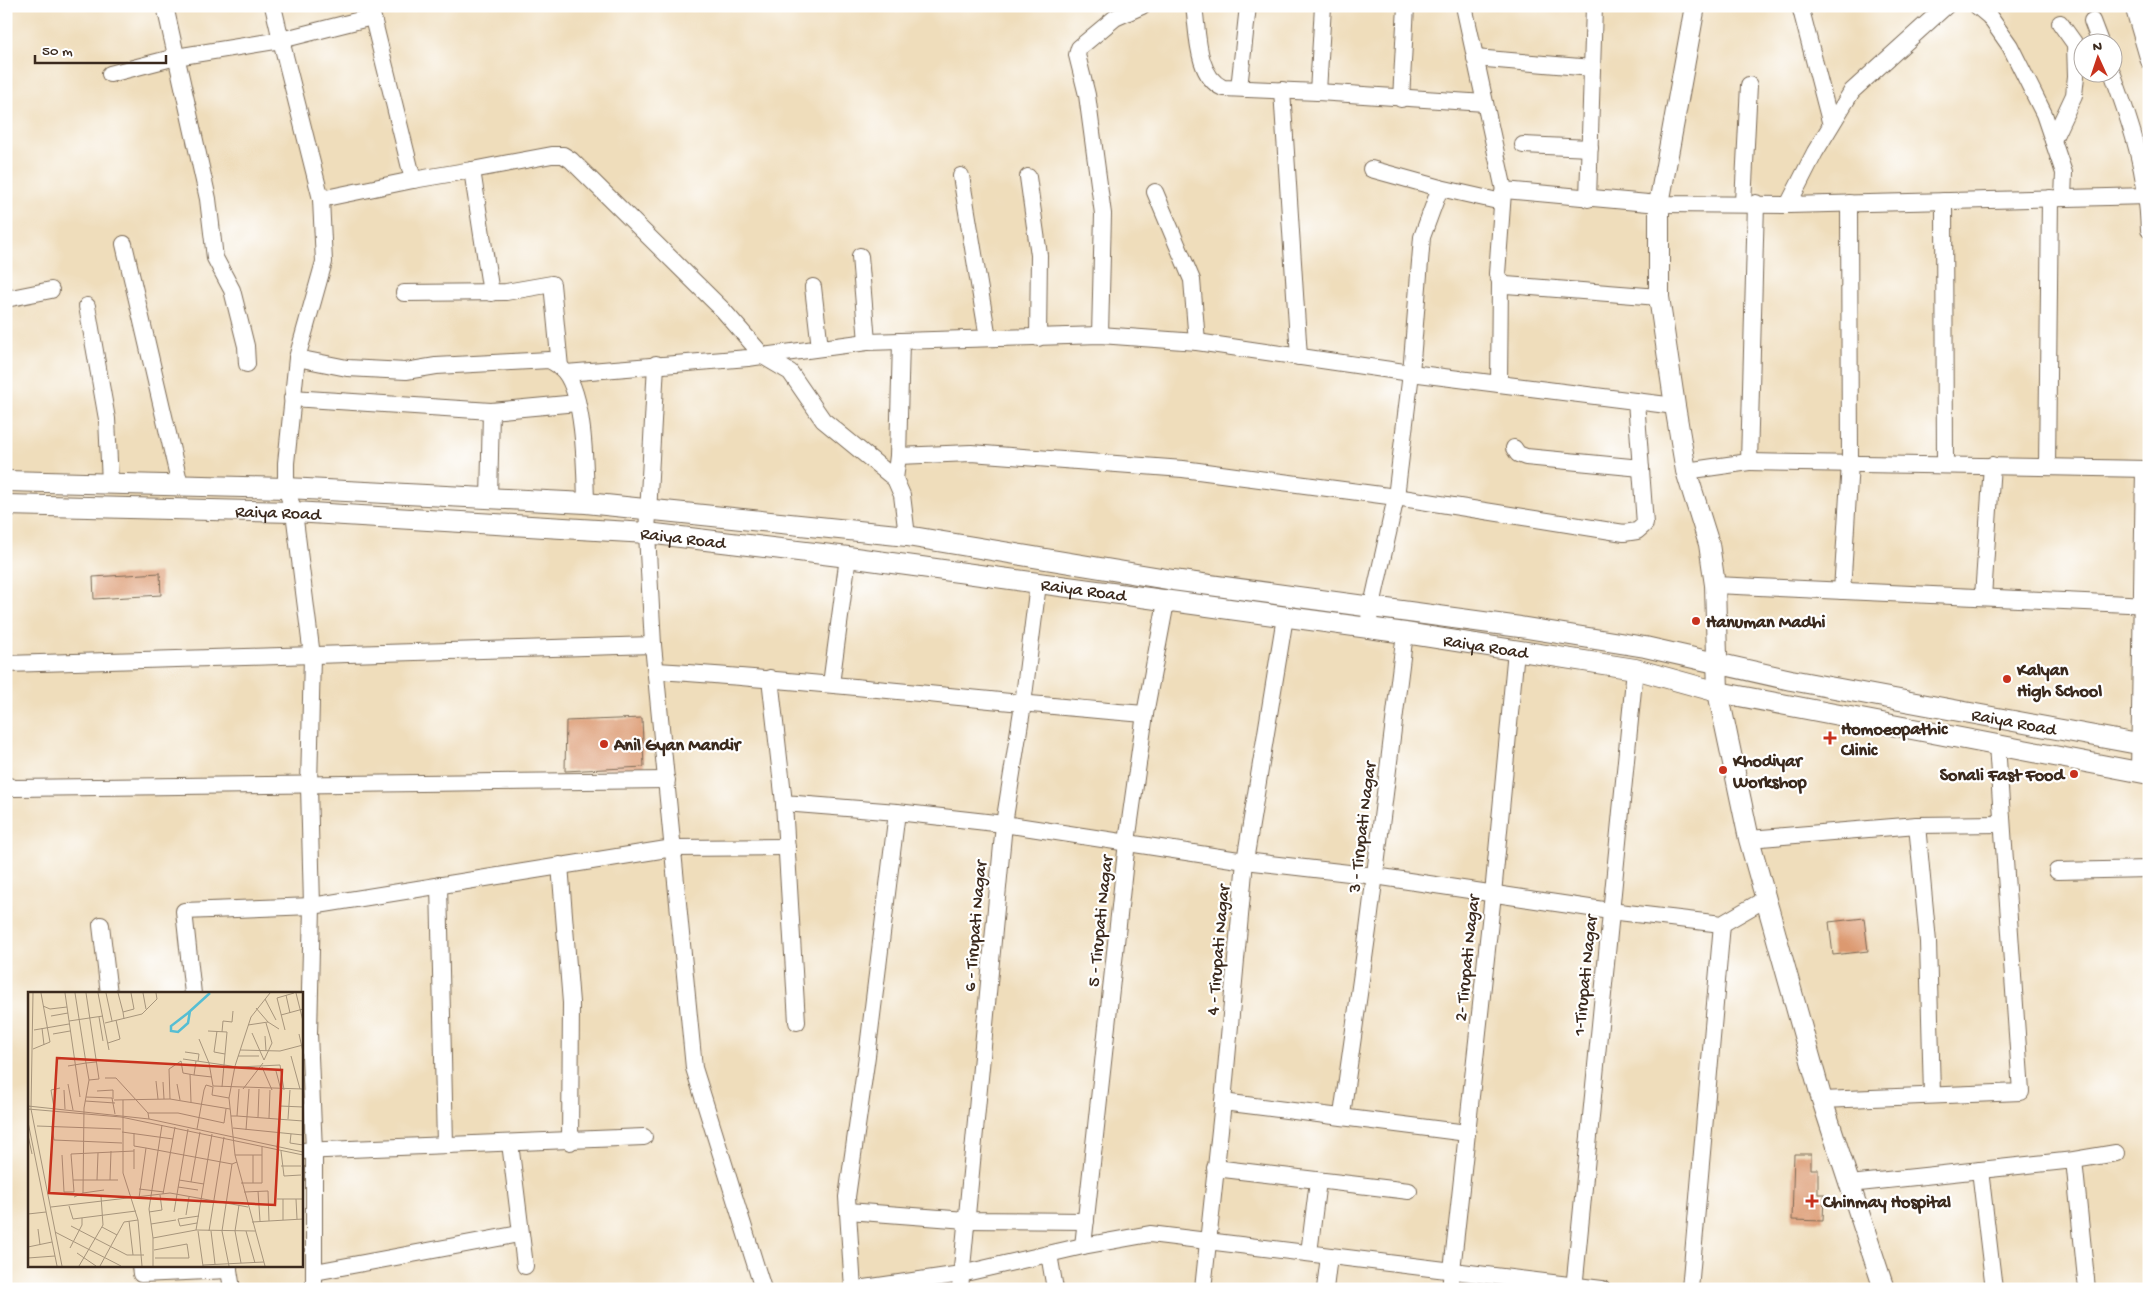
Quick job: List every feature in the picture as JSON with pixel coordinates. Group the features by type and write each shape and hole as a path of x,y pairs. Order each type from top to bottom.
{"street":[{"path":"165,6 208,199 216,258 232,290 246,346 247,364"},
{"path":"273,6 320,199 324,262 297,358 286,464 286,488 294,512 312,656 309,786 312,906 305,1033 308,1151 315,1272 314,1289"},
{"path":"1100,335 1103,214 1087,95 1077,55 1079,48 1115,18 1142,6"},
{"path":"1194,6 1202,56 1209,78 1224,88 1485,103"},
{"path":"1239,88 1248,6"},
{"path":"1318,92 1323,6"},
{"path":"1401,99 1406,6"},
{"path":"1464,6 1503,196 1497,274 1500,281 1499,384"},
{"path":"1588,198 1594,6"},
{"path":"1695,6 1659,204 1659,297 1675,406 1686,471 1710,544 1715,585 1718,692 1749,839 1822,1100 1884,1289"},
{"path":"1800,6 1831,125"},
{"path":"1788,205 1831,125 1852,91 1946,6"},
{"path":"1977,6 1989,16 2010,46 2044,114 2064,173 2057,198 2047,466"},
{"path":"2133,6 2149,61"},
{"path":"110,74 176,57 280,40 371,12 413,180"},
{"path":"2092,21 2096,32"},
{"path":"2053,140 2074,95 2076,76 2075,44 2060,23"},
{"path":"1475,58 1592,68"},
{"path":"2116,82 2133,128 2148,196 2149,230"},
{"path":"1749,85 1749,462"},
{"path":"1282,90 1300,357"},
{"path":"1522,145 1590,148"},
{"path":"320,199 552,155 563,156 571,160 723,310 763,356 790,372 823,420 895,479 902,494 907,536"},
{"path":"1371,169 1440,188 1503,196 1588,198 1659,204 1749,203 1788,205 2148,196"},
{"path":"472,170 491,293"},
{"path":"961,176 988,338"},
{"path":"1028,177 1040,256 1038,338"},
{"path":"1368,629 1396,496 1411,373 1422,237 1440,188"},
{"path":"1155,192 1192,280 1197,342"},
{"path":"1944,201 1945,464"},
{"path":"1842,591 1850,463 1849,204"},
{"path":"124,244 180,485"},
{"path":"860,256 867,342"},
{"path":"1500,281 1506,285 1659,297"},
{"path":"404,293 491,293 552,284 563,370 577,404 584,442 586,503"},
{"path":"813,287 820,348"},
{"path":"6,299 51,290"},
{"path":"87,306 107,419 110,484"},
{"path":"297,358 347,368 406,371 436,366 549,360 563,370 763,356 867,342 1100,335 1197,342 1411,373 1675,406"},
{"path":"895,479 898,456 902,341"},
{"path":"656,364 649,508 646,533 653,645 694,1068 763,1289"},
{"path":"292,398 492,411 577,404"},
{"path":"898,456 971,453 1183,469 1396,496 1624,533 1637,531 1645,524 1636,401"},
{"path":"489,499 492,411"},
{"path":"1514,448 1518,454 1526,457 1641,468"},
{"path":"1686,471 1749,462 2146,469 2144,773"},
{"path":"1983,597 1992,465"},
{"name":"Raiya Road","path":"6,481 286,488 586,503 907,536 1173,580 1372,606 1577,636 1717,662 1791,680 2145,746"},
{"name":"Raiya Road","path":"6,504 294,512 646,533 848,557 1285,617 1635,668 1718,692 2144,773"},
{"path":"831,684 848,557"},
{"name":"6 - Tirupati Nagar","path":"960,1281 1004,824 1023,704 1038,584"},
{"path":"1715,585 2146,605"},
{"name":"5 - Tirupati Nagar","path":"1083,1246 1127,842 1145,714 1166,602"},
{"name":"4 - Tirupati Nagar","path":"1203,1289 1206,1241 1223,1102 1245,861 1285,617"},
{"name":"3 - Tirupati Nagar","path":"1342,1115 1375,876 1405,634"},
{"path":"6,664 653,645"},
{"name":"2- Tirupati Nagar","path":"1450,1289 1493,894 1516,650"},
{"name":"1-Tirupati Nagar","path":"1574,1287 1635,668"},
{"path":"657,671 770,678 1023,704 1145,714"},
{"path":"770,678 784,803 797,1022"},
{"path":"1822,1100 2021,1092 1997,745"},
{"path":"6,785 14,788 309,786 667,780"},
{"path":"784,803 897,812 1004,824 1245,861 1375,876 1610,911 1722,924 1767,898"},
{"path":"853,1289 847,1197 867,1056 897,812"},
{"path":"1749,839 1918,825 2001,824"},
{"path":"1918,825 1928,942 1932,1095"},
{"path":"193,992 184,911 312,906 673,848 786,847"},
{"path":"560,866 571,1003 570,1142"},
{"path":"2057,871 2149,869"},
{"path":"440,885 445,1144"},
{"path":"1690,1289 1722,924"},
{"path":"101,925 109,992"},
{"path":"1223,1102 1342,1115 1467,1133"},
{"path":"308,1151 445,1144 570,1142 644,1137"},
{"path":"510,1143 519,1234 525,1266"},
{"path":"1850,1184 2074,1160 2116,1153"},
{"path":"2074,1160 2087,1289"},
{"path":"1215,1168 1409,1191"},
{"path":"1980,1170 1994,1289"},
{"path":"1309,1253 1318,1180"},
{"path":"848,1211 966,1220 1086,1221"},
{"path":"315,1272 519,1234"},
{"path":"858,1289 960,1281 1049,1254 1150,1234 1602,1289"},
{"path":"1049,1254 1055,1289"},
{"path":"1326,1289 1329,1256"},
{"path":"140,1268 140,1274 229,1268 232,1289"}],"building":[{"path":"160,573 161,595 94,599 93,577"},
{"name":"Anil Gyan Mandir","path":"642,718 644,767 565,771 566,721"},
{"path":"1864,918 1868,951 1833,955 1829,922"},
{"path":"1794,1154 1811,1154 1811,1169 1818,1169 1818,1194 1824,1194 1823,1221 1792,1220"}],"place":[{"name":"Hanuman Madhi","path":"1696,621"},
{"name":"Kalyan High School","path":"2007,679"},
{"name":"Homoeopathic Clinic","path":"1830,738"},
{"name":"Anil Gyan Mandir","path":"604,744"},
{"name":"Khodiyar Workshop","path":"1723,770"},
{"name":"Sonali Fast Food","path":"2074,774"},
{"name":"Chinmay Hospital","path":"1812,1201"}]}
